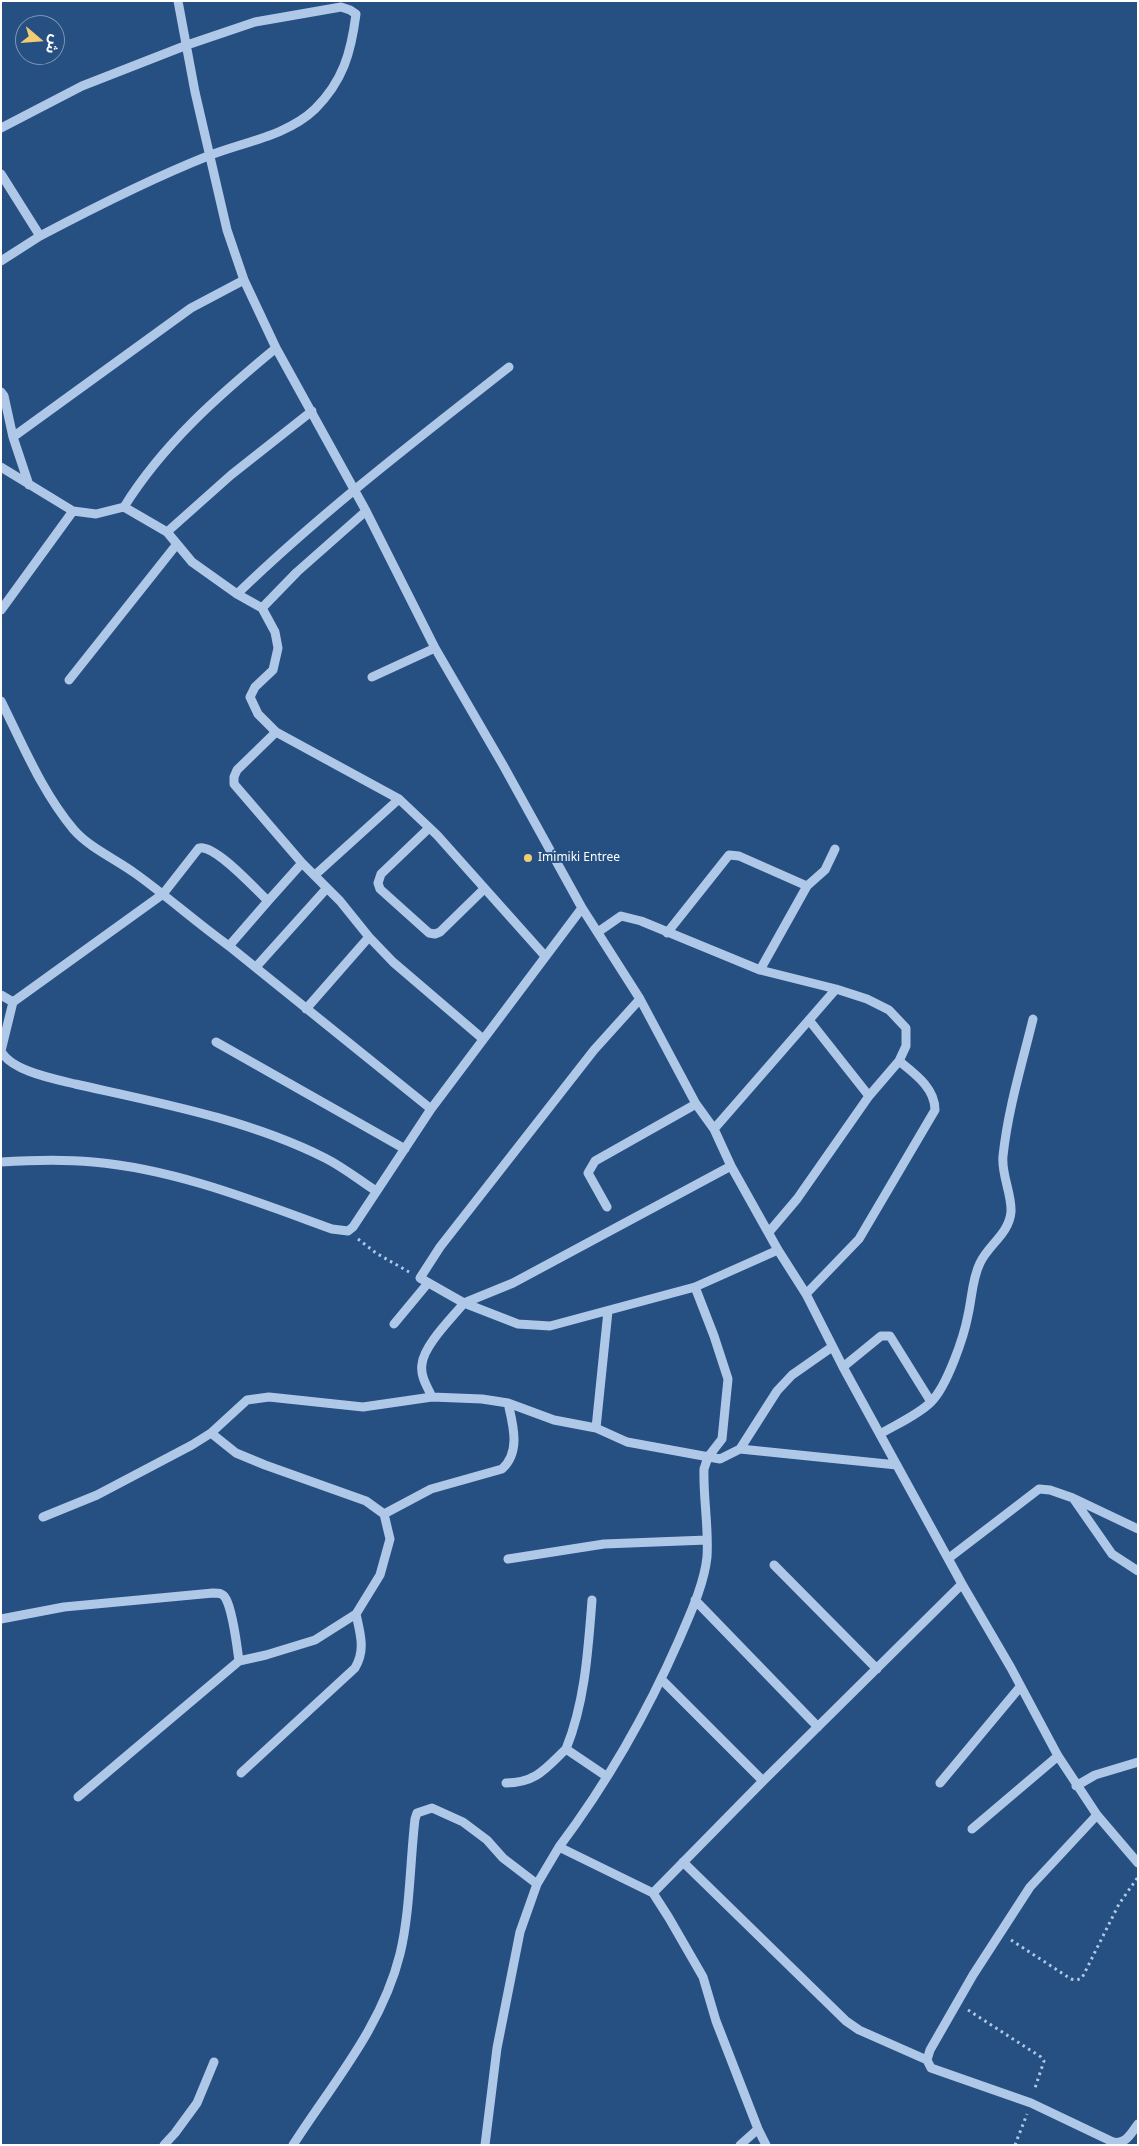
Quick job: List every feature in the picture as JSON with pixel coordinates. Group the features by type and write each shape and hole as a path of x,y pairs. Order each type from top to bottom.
{"street":[{"path":"178,1 194,92 226,230 244,280 276,348 355,490 435,648 503,765 582,908 640,999 696,1104 714,1128 730,1166 778,1250 806,1294 832,1348 962,1584 1011,1668 1058,1756 1096,1815 1138,1863"},
{"path":"1,128 82,86 187,45 255,22 340,7 356,14 353,41 340,79 314,110 287,128 209,155 111,198 40,236 1,261"},
{"path":"1,174 40,236"},
{"path":"14,437 191,308 244,280"},
{"path":"3,471 73,511 96,514 124,507 141,480 196,418 221,393 276,348"},
{"path":"237,594 280,552 509,367"},
{"path":"1,392 4,396 28,485"},
{"path":"167,532 231,475 312,411"},
{"path":"124,507 167,532 192,562 237,594 262,608 275,632 278,648 273,670 255,686 250,697 258,714 276,732 399,799 429,828 545,956"},
{"path":"1,610 73,511"},
{"path":"262,608 296,572 366,511"},
{"path":"69,680 177,544"},
{"path":"372,677 435,648"},
{"path":"1,701 43,787 75,831 104,854 134,872 163,894 432,1109"},
{"path":"276,732 236,770 234,784 302,863 393,962 483,1039"},
{"path":"315,876 399,799"},
{"path":"429,828 382,874 378,883 380,889 429,933 435,934 440,932 484,888"},
{"path":"268,902 215,852 204,846 196,850 163,894 13,1002 1,1051 6,1058 25,1069 58,1080 176,1106 276,1136 327,1159 376,1191"},
{"path":"760,970 807,886 825,870 835,849"},
{"path":"668,933 729,855 739,856 807,886"},
{"path":"229,946 302,863"},
{"path":"256,967 327,888"},
{"path":"1,1162 37,1159 94,1162 165,1174 241,1196 332,1229 348,1231 353,1227 432,1109 582,908"},
{"path":"598,932 621,916 641,921 760,970 836,989 866,999 889,1010 906,1028 906,1046 899,1061 868,1096 797,1199 769,1232"},
{"path":"306,1009 369,937"},
{"path":"714,1128 836,989"},
{"path":"1,995 13,1002"},
{"path":"394,1324 424,1281 440,1247 594,1050 640,999"},
{"path":"880,1434 931,1402 940,1390 961,1340 980,1261 1001,1236 1008,1223 1011,1211 1003,1158 1012,1106 1033,1019"},
{"path":"809,1020 868,1096"},
{"path":"216,1042 405,1148"},
{"path":"806,1294 859,1239 935,1110 935,1100 922,1080 899,1061"},
{"path":"607,1207 588,1173 591,1165 696,1104"},
{"path":"432,1396 423,1378 422,1363 429,1346 464,1303 513,1283 730,1166"},
{"path":"424,1281 464,1303 518,1324 550,1326 695,1287 778,1250"},
{"path":"484,2145 497,2048 520,1932 537,1884 559,1847 588,1808 662,1680 695,1600 706,1557 704,1469 708,1457 722,1439 728,1379 695,1287"},
{"path":"596,1428 608,1311"},
{"path":"843,1367 881,1336 890,1336 931,1402"},
{"path":"43,1517 97,1495 192,1445 211,1432 247,1400 270,1397 363,1407 432,1396 508,1402 554,1420 596,1428 628,1442 720,1459 740,1449 777,1391 792,1375 832,1348"},
{"path":"384,1514 431,1489 502,1469 509,1463 513,1456 514,1434 508,1402"},
{"path":"78,1797 240,1661 314,1640 356,1614 380,1575 390,1539 384,1514 366,1501 296,1477 236,1452 211,1432"},
{"path":"740,1449 897,1465"},
{"path":"949,1558 1039,1489 1050,1490 1073,1498 1138,1529"},
{"path":"1073,1498 1112,1554 1138,1571"},
{"path":"508,1559 604,1544 706,1540"},
{"path":"774,1565 877,1669"},
{"path":"653,1893 762,1781 962,1584"},
{"path":"1,1619 64,1608 213,1593 221,1594 226,1598 229,1608 240,1661"},
{"path":"506,1784 534,1779 566,1749 574,1728 586,1668 592,1600"},
{"path":"695,1600 818,1726"},
{"path":"241,1773 355,1668 362,1656 356,1614"},
{"path":"662,1680 762,1781"},
{"path":"940,1783 1020,1686"},
{"path":"566,1749 606,1776"},
{"path":"972,1829 1058,1756"},
{"path":"1076,1786 1095,1775 1138,1762"},
{"path":"293,2145 358,2049 382,2006 393,1978 400,1953 417,1812 432,1808 463,1822 487,1840 503,1858 537,1884"},
{"path":"927,2060 930,2050 957,2003 1030,1887 1096,1815"},
{"path":"559,1847 653,1893 703,1977 716,2021 766,2145"},
{"path":"683,1862 846,2021 859,2030 927,2060 931,2068 1031,2103 1118,2143 1129,2137 1138,2124"},
{"path":"164,2145 198,2103 214,2062"},
{"path":"740,2145 758,2129"}],"path":[{"path":"348,1231 376,1253 424,1281"},
{"path":"1000,1933 1071,1979 1077,1980 1082,1978 1119,1904 1138,1876"},
{"path":"957,2003 1041,2057 1044,2061 1015,2145"}],"place":[{"name":"Imimiki Entree","path":"528,858"}]}
